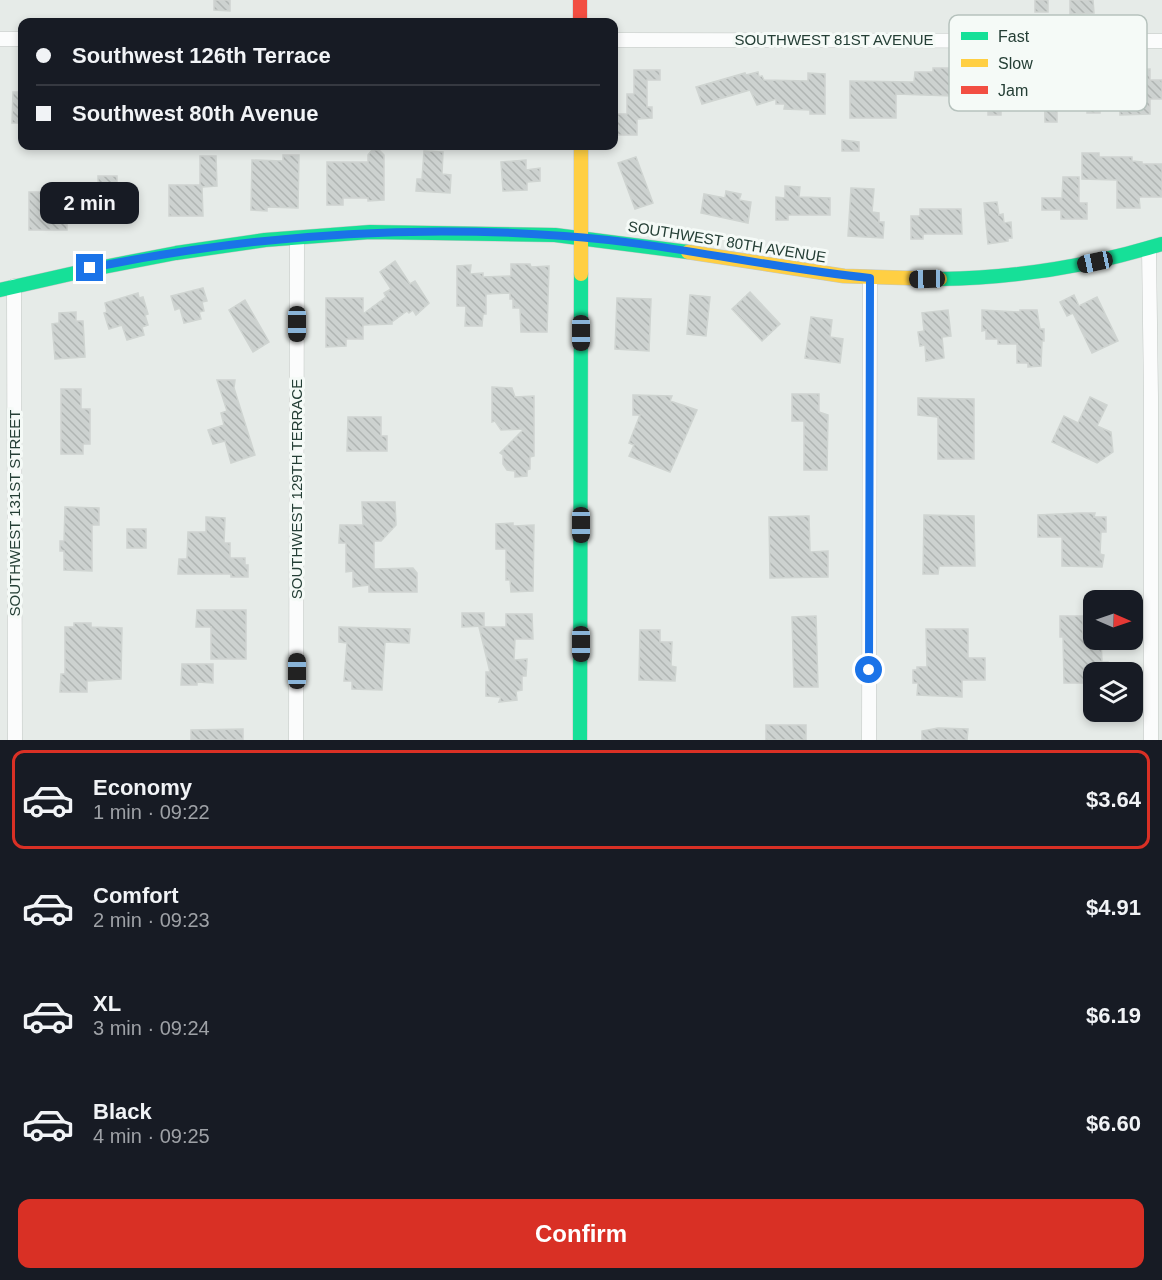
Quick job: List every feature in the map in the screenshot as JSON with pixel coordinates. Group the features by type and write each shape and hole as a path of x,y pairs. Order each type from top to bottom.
{"street":[{"path":"580,0 580,18"},
{"path":"0,39 18,39"},
{"name":"SOUTHWEST 81ST AVENUE","path":"618,40 949,41"},
{"name":"SOUTHWEST 81ST AVENUE","path":"1147,41 1162,41"},
{"path":"580,740 581,150"},
{"name":"SOUTHWEST 80TH AVENUE","path":"0,290 72,272 159,255 235,244 351,233 403,231 582,238 870,278 927,279 1007,275 1081,265 1156,246"},
{"name":"SOUTHWEST 129TH TERRACE","path":"296,740 297,238"},
{"path":"1151,740 1151,385 1156,246"},
{"path":"869,740 870,278"},
{"name":"SOUTHWEST 131ST STREET","path":"14,286 15,740"}],"building":[{"path":"214,0 230,0 230,11 214,10"},
{"path":"1035,0 1048,0 1048,12 1035,12"},
{"path":"1070,0 1093,0 1094,13 1070,14"},
{"path":"933,68 949,68 949,96 896,94 896,118 850,118 850,81 914,82 915,72 933,72"},
{"path":"1147,69 1150,69 1150,80 1162,80 1162,99 1150,99 1150,114 1120,115 1120,111 1147,111"},
{"path":"634,70 660,70 660,80 647,80 647,107 652,107 652,118 637,119 637,135 618,135 618,114 627,114 627,94 634,94"},
{"path":"758,72 759,77 762,76 764,80 808,81 808,73 825,74 825,114 810,114 810,110 784,109 785,104 776,104 776,99 757,105 750,90 702,104 696,87 745,73 746,75"},
{"path":"13,92 18,92 18,123 12,123"},
{"path":"988,111 1001,111 1001,115 988,115"},
{"path":"1045,111 1057,111 1057,122 1045,122"},
{"path":"1087,111 1100,111 1100,113 1087,113"},
{"path":"842,140 859,142 859,151 842,151"},
{"path":"372,150 379,150 384,155 384,200 343,198 343,205 327,205 327,162 368,162 368,155"},
{"path":"424,151 443,152 442,174 451,175 450,193 416,191 417,179 422,179"},
{"path":"1082,153 1099,153 1099,157 1132,157 1132,161 1142,162 1142,164 1162,164 1162,197 1139,197 1140,208 1117,208 1117,180 1082,179"},
{"path":"283,155 299,155 298,208 267,207 267,211 251,210 252,160 283,161"},
{"path":"200,156 216,156 217,186 202,187 203,216 169,216 169,185 200,185"},
{"path":"636,157 653,203 635,209 618,163"},
{"path":"526,160 526,170 540,168 540,181 527,182 527,190 503,191 501,162"},
{"path":"98,176 117,176 117,190 125,190 125,210 116,211 116,219 99,219"},
{"path":"1063,177 1079,177 1079,203 1087,203 1087,219 1061,219 1061,210 1042,210 1042,198 1062,198"},
{"path":"785,186 800,187 799,197 830,198 830,215 788,215 788,220 776,220 776,197 785,198"},
{"path":"851,188 874,189 872,212 879,213 879,222 884,222 883,238 848,236"},
{"path":"726,191 741,194 739,200 751,202 748,223 701,213 704,194 725,198"},
{"path":"29,192 50,192 50,214 67,214 67,230 29,230"},
{"path":"997,202 999,215 1003,214 1004,223 1011,222 1012,238 1008,238 1008,241 988,244 984,203"},
{"path":"920,209 961,209 962,234 923,234 923,239 911,239 911,216 920,216"},
{"path":"395,261 410,284 415,281 429,303 416,315 413,310 409,313 407,311 392,324 363,325 363,339 346,339 346,346 326,347 326,298 363,298 363,314 386,297 384,293 391,289 380,272"},
{"path":"511,264 530,264 531,267 549,266 547,332 521,332 520,308 513,308 510,293 486,294 486,314 483,314 482,326 465,326 466,306 457,306 457,266 471,265 470,274 483,273 483,277 511,276"},
{"path":"203,288 207,301 202,302 204,311 199,312 201,319 184,323 180,308 175,310 171,296"},
{"path":"750,292 780,324 762,341 732,309"},
{"path":"138,293 139,298 143,297 148,314 145,315 148,325 142,327 144,335 127,340 122,325 109,329 104,313 107,312 105,303"},
{"path":"690,295 710,297 706,336 687,334"},
{"path":"1074,295 1079,306 1097,297 1118,341 1092,353 1073,313 1067,316 1060,302"},
{"path":"617,298 651,299 649,351 615,349"},
{"path":"245,300 269,342 253,352 229,310"},
{"path":"948,310 951,336 942,337 944,358 926,361 925,345 920,346 918,332 924,331 922,313"},
{"path":"982,310 1020,312 1020,310 1037,310 1040,329 1044,329 1041,366 1028,367 1028,363 1017,363 1017,344 998,344 998,339 986,339 986,330 982,331"},
{"path":"76,312 76,321 83,321 85,357 55,359 52,324 59,323 59,313"},
{"path":"811,317 832,320 830,337 843,339 840,363 805,358"},
{"path":"217,380 235,380 234,388 255,455 231,463 225,441 213,444 208,430 224,425 221,413 227,411"},
{"path":"492,387 512,388 515,397 534,396 534,456 530,457 530,469 527,470 527,476 515,477 515,471 507,470 503,464 503,455 500,453 524,429 501,430 495,421 492,422"},
{"path":"61,389 81,389 81,409 90,409 90,444 83,444 83,454 61,454"},
{"path":"792,394 819,394 819,412 828,415 827,470 804,470 804,421 792,421"},
{"path":"633,395 672,396 670,401 697,410 670,472 629,456 634,445 629,443 640,415 633,415"},
{"path":"1090,397 1107,405 1097,426 1111,432 1113,452 1097,463 1052,442 1064,416 1078,423"},
{"path":"918,398 974,399 974,459 938,459 938,417 918,415"},
{"path":"348,417 381,417 381,436 387,436 387,451 347,451"},
{"path":"362,502 395,502 396,525 381,541 374,541 374,569 413,568 417,573 417,592 369,592 369,585 353,587 353,571 346,572 346,543 339,543 340,525 363,525"},
{"path":"65,507 99,508 99,525 92,525 92,571 64,570 64,551 60,551 60,541 64,541"},
{"path":"1095,513 1094,517 1106,517 1106,532 1101,532 1100,554 1104,555 1102,567 1062,566 1062,537 1038,537 1038,515"},
{"path":"924,515 974,516 975,566 939,566 938,574 923,574"},
{"path":"809,516 810,552 828,551 828,577 770,578 769,517"},
{"path":"206,517 225,518 224,543 230,543 230,558 245,558 245,565 248,565 248,577 231,577 231,574 178,574 179,559 187,559 188,532 206,532"},
{"path":"513,523 513,526 534,525 533,591 511,592 510,580 506,580 506,549 496,549 496,524"},
{"path":"127,529 146,529 146,548 127,548"},
{"path":"197,610 246,610 246,659 211,659 211,627 196,627"},
{"path":"462,613 484,613 484,626 462,627"},
{"path":"506,614 532,614 533,639 515,639 514,660 527,659 526,676 522,676 522,690 516,691 517,700 499,702 501,697 486,696 486,672 490,672 479,627 506,627"},
{"path":"816,616 818,687 794,687 792,617"},
{"path":"1060,616 1083,616 1083,650 1101,650 1102,662 1083,662 1083,683 1064,683 1063,637 1060,637"},
{"path":"74,623 91,623 91,627 122,628 121,679 87,681 87,692 60,692 61,674 65,674 65,627 74,627"},
{"path":"339,627 410,629 409,643 385,642 382,690 352,689 352,681 344,681 347,643 339,642"},
{"path":"926,629 968,629 968,658 985,658 985,680 962,680 962,697 917,695 918,683 913,683 913,670 917,670 917,667 927,667"},
{"path":"640,630 660,630 660,642 672,642 671,666 676,667 675,681 639,680"},
{"path":"182,664 213,664 213,683 197,682 197,685 181,685"},
{"path":"766,725 806,725 806,740 766,740"},
{"path":"938,728 968,729 967,740 922,740 922,731"},
{"path":"243,729 243,740 191,740 191,730"}],"traffic: fast":[{"path":"0,290 176,253 265,240 370,232 555,235 688,252"},
{"path":"940,279 997,276 1052,269 1108,259 1162,244"},
{"path":"580,740 581,274"}],"traffic: slow":[{"path":"581,150 581,274"},
{"path":"688,252 844,276 940,279"}],"traffic: jam":[{"path":"580,0 580,18"}],"route":[{"path":"90,268 262,241 403,231 597,239 842,276 870,278 869,670"}]}
